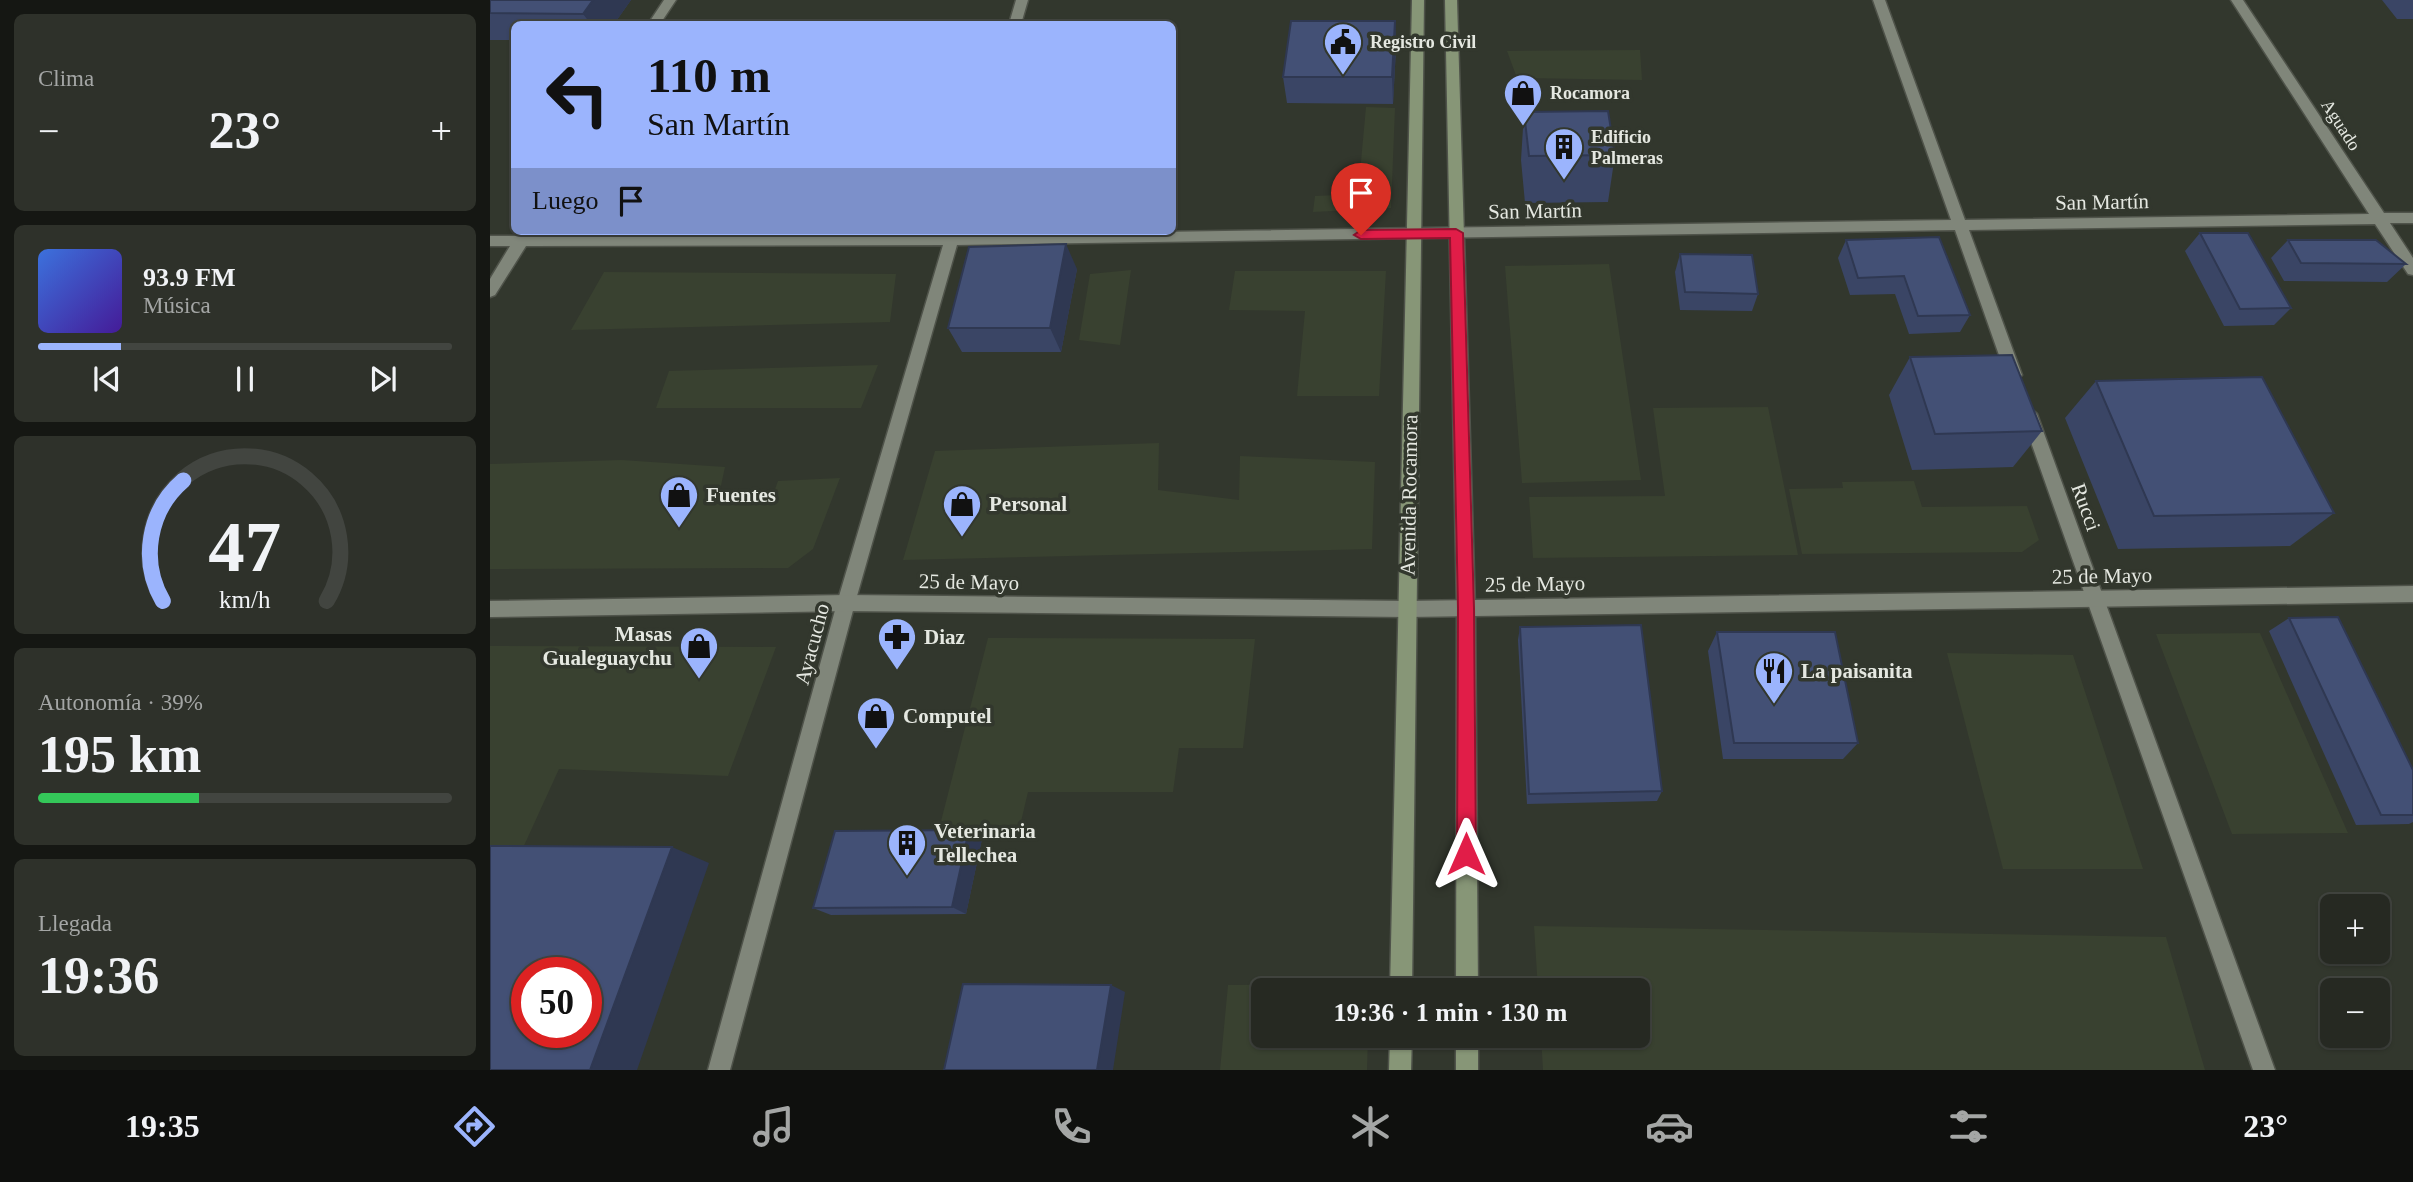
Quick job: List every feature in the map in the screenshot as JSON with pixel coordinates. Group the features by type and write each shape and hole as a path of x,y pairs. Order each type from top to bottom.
{"main road":[{"name":"Avenida Rocamora","path":"1401,978 1418,0"},
{"path":"1451,0 1466,608 1467,978"},
{"path":"1400,1070 1401,1048"},
{"path":"1467,1048 1467,1070"}],"street":[{"path":"656,21 670,0"},
{"path":"1016,21 1022,0"},
{"name":"Rucci","path":"1879,0 2264,1070"},
{"name":"Aguado","path":"2237,0 2413,270"},
{"name":"San Martín","path":"490,241 524,236 1415,234 2413,218"},
{"path":"490,291 524,236"},
{"name":"Ayacucho","path":"719,1070 846,603 952,236"},
{"name":"25 de Mayo","path":"490,610 846,603 1407,609 2413,594"}],"shaded area":[{"path":"1640,50 1642,80 1517,78 1507,51"},
{"path":"1366,107 1395,108 1391,208 1313,212 1315,196 1358,194"},
{"path":"1609,264 1641,480 1522,483 1505,266"},
{"path":"1131,270 1120,345 1079,340 1090,274"},
{"path":"1235,271 1386,271 1379,396 1297,396 1305,311 1229,310"},
{"path":"604,272 896,274 890,322 571,330"},
{"path":"878,365 861,408 656,408 669,371"},
{"path":"1768,407 1798,555 1533,558 1529,497 1665,496 1653,408"},
{"path":"1159,443 1158,490 1239,500 1240,456 1375,462 1372,549 903,560 935,451"},
{"path":"622,460 725,467 717,504 771,500 778,481 840,478 813,549 788,568 490,569 490,464"},
{"path":"1914,481 1922,507 2027,506 2039,540 2022,552 1802,554 1789,489 1843,488 1842,482"},
{"path":"2260,633 2348,833 2232,834 2156,634"},
{"path":"988,638 1255,639 1243,748 1179,748 1173,792 1028,792 1019,830 939,829"},
{"path":"490,646 776,647 728,776 559,769 522,850 490,851"},
{"path":"1947,653 2073,655 2143,869 2003,869"},
{"path":"1534,926 2166,937 2205,1070 1543,1070 1542,1048 1650,1048 1650,978 1537,978"},
{"path":"1228,985 1251,985 1251,1048 1368,1048 1367,1070 1220,1070"}],"building":[{"path":"490,0 593,0 583,14 490,13"},
{"path":"1291,21 1395,21 1392,77 1283,77"},
{"path":"1608,111 1615,155 1529,156 1524,112"},
{"path":"2200,233 2248,233 2291,308 2240,309"},
{"path":"1939,237 1970,315 1918,316 1904,276 1858,278 1846,240"},
{"path":"2288,240 2376,240 2406,264 2301,263"},
{"path":"1066,244 1050,328 948,328 969,247"},
{"path":"1680,254 1752,255 1758,294 1685,292"},
{"path":"2012,355 2042,431 1935,434 1910,357"},
{"path":"2262,377 2334,513 2154,516 2096,381"},
{"path":"2338,617 2413,770 2413,815 2381,815 2289,618"},
{"path":"1641,625 1662,791 1529,794 1520,627"},
{"name":"La paisanita","path":"1717,632 1835,632 1858,743 1734,743"},
{"name":"Veterinaria Tellechea","path":"969,830 952,907 813,908 835,831"},
{"path":"490,846 672,847 602,1037 602,957 511,957 511,1048 598,1048 590,1070 490,1070"},
{"path":"963,984 1111,985 1097,1070 944,1070"}],"place":[{"name":"Registro Civil","path":"1343,76"},
{"name":"Rocamora","path":"1523,127"},
{"name":"Edificio Palmeras","path":"1564,181"},
{"name":"Fuentes","path":"679,529"},
{"name":"Personal","path":"962,538"},
{"name":"Diaz","path":"897,671"},
{"name":"Masas Gualeguaychu","path":"699,680"},
{"name":"La paisanita","path":"1774,705"},
{"name":"Computel","path":"876,750"},
{"name":"Veterinaria Tellechea","path":"907,877"}],"route":[{"path":"1361,235 1456,233 1466,608 1466,854"}]}
